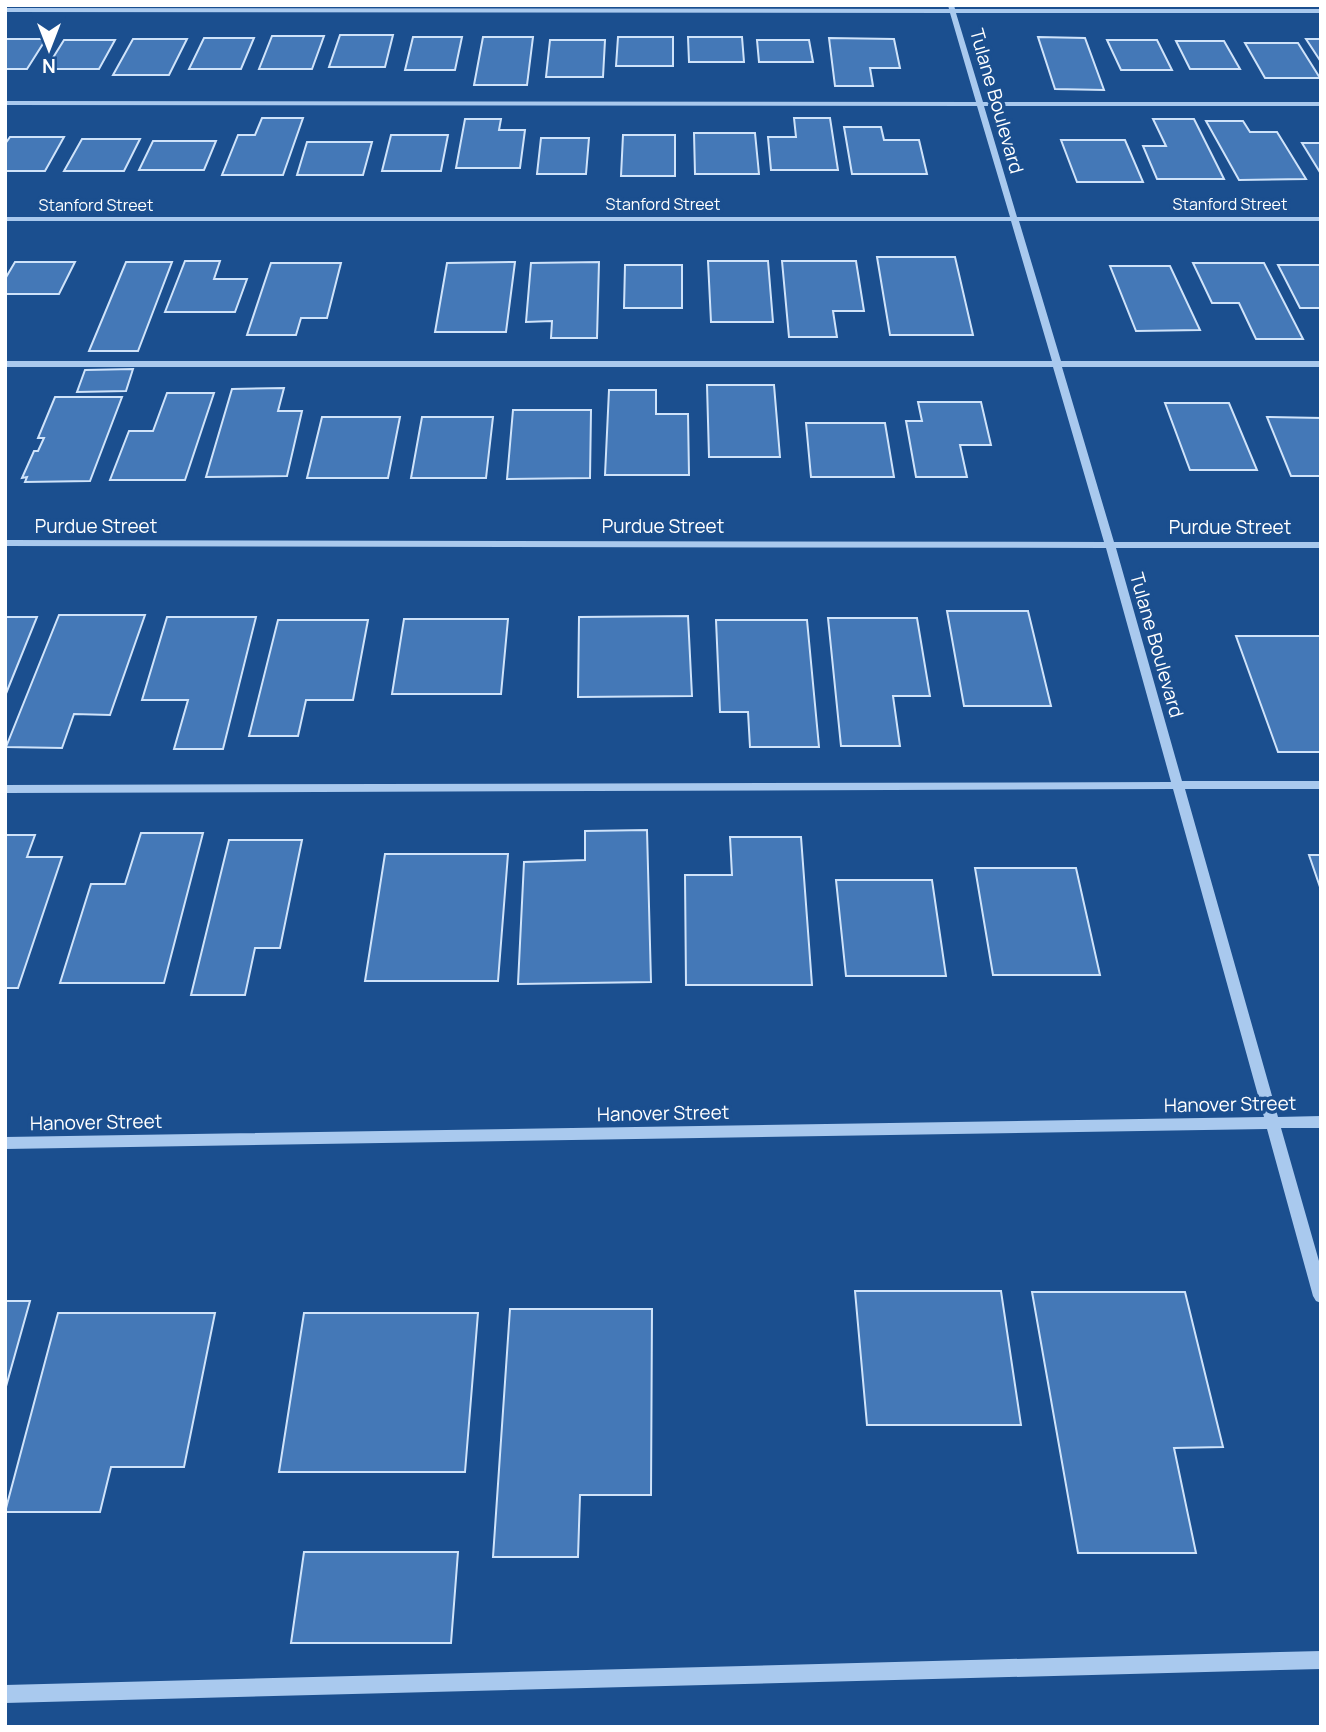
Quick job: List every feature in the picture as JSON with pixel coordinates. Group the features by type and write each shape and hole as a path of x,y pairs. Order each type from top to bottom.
{"street":[{"path":"5,10 952,8 1321,11"},
{"name":"Tulane Boulevard","path":"952,8 1110,544 1321,1296"},
{"path":"5,103 1321,104"},
{"name":"Stanford Street","path":"5,219 1321,219"},
{"path":"5,364 1321,364"},
{"name":"Purdue Street","path":"5,543 1321,545"},
{"path":"5,789 1321,785"},
{"name":"Hanover Street","path":"5,1143 1321,1122"},
{"path":"5,1694 1321,1660"}],"building":[{"path":"340,35 393,35 385,67 329,67"},
{"path":"272,36 324,36 312,69 259,69"},
{"path":"413,37 462,37 455,70 405,70"},
{"path":"483,37 533,37 527,85 474,85"},
{"path":"618,37 673,37 673,66 616,66"},
{"path":"688,37 742,37 744,62 689,62"},
{"path":"1038,37 1085,38 1104,90 1055,89"},
{"path":"204,38 254,38 241,69 189,69"},
{"path":"829,38 894,39 900,68 870,68 873,86 835,86"},
{"path":"5,39 46,39 27,69 5,69"},
{"path":"133,39 187,39 169,75 113,75"},
{"path":"1306,39 1321,39 1321,62"},
{"path":"64,40 115,40 99,69 46,69"},
{"path":"550,40 605,40 603,77 546,77"},
{"path":"757,40 809,40 813,62 759,62"},
{"path":"1107,40 1157,40 1172,70 1121,70"},
{"path":"1176,41 1224,41 1240,69 1190,69"},
{"path":"1245,43 1298,43 1320,78 1265,78"},
{"path":"262,118 303,118 283,175 222,175 238,135 255,135"},
{"path":"794,118 830,118 838,170 771,170 768,137 796,137"},
{"path":"465,119 501,119 499,130 525,130 520,168 456,168"},
{"path":"1153,119 1194,119 1224,179 1157,179 1143,146 1166,146"},
{"path":"1206,121 1243,121 1250,132 1277,132 1306,179 1239,180"},
{"path":"844,127 881,127 884,140 919,140 927,174 852,174"},
{"path":"694,133 755,133 759,174 695,174"},
{"path":"391,135 448,135 441,171 382,171"},
{"path":"623,135 675,135 675,176 621,176"},
{"path":"10,137 64,137 45,171 5,171 5,144"},
{"path":"541,138 589,138 586,174 537,174"},
{"path":"82,139 140,139 124,171 64,171"},
{"path":"1061,140 1125,140 1143,182 1077,182"},
{"path":"153,141 216,141 204,170 139,170"},
{"path":"307,142 372,142 363,175 297,175"},
{"path":"1302,143 1321,143 1321,174"},
{"path":"877,257 955,257 973,335 890,335"},
{"path":"185,261 220,261 214,279 247,279 235,312 165,312"},
{"path":"708,261 768,261 773,322 711,322"},
{"path":"782,261 856,261 864,311 833,311 837,337 789,337"},
{"path":"15,262 75,262 59,294 5,294 5,279"},
{"path":"126,262 172,262 138,351 89,351"},
{"path":"515,262 506,332 435,332 447,263"},
{"path":"599,262 597,338 551,338 552,321 526,322 531,263"},
{"path":"271,263 341,263 327,318 301,318 296,335 247,335"},
{"path":"1193,263 1264,263 1303,339 1256,339 1239,303 1212,303"},
{"path":"625,265 682,265 682,308 624,308"},
{"path":"1278,265 1321,265 1321,308 1300,308"},
{"path":"1110,266 1170,266 1200,330 1136,331"},
{"path":"133,369 126,391 77,392 85,370"},
{"path":"707,385 774,385 780,457 709,457"},
{"path":"284,388 278,411 302,411 287,476 206,477 232,389"},
{"path":"609,390 656,390 656,414 688,414 689,475 605,475"},
{"path":"167,393 214,393 185,480 110,480 129,431 153,431"},
{"path":"55,397 122,397 90,481 25,482 27,477 22,478 34,451 38,451 44,438 38,438"},
{"path":"918,402 981,402 991,445 960,445 967,477 916,477 906,421 922,421"},
{"path":"1165,403 1229,403 1257,470 1190,470"},
{"path":"513,410 591,410 590,478 507,479"},
{"path":"322,417 400,417 388,478 307,478"},
{"path":"422,417 493,417 486,478 411,478"},
{"path":"1267,417 1321,418 1321,476 1291,476"},
{"path":"806,423 885,423 894,477 811,477"},
{"path":"947,611 1028,611 1051,706 964,706"},
{"path":"59,615 145,615 110,715 74,714 62,748 6,747"},
{"path":"688,616 692,696 578,697 579,617"},
{"path":"5,617 37,617 5,696"},
{"path":"167,617 256,617 223,749 174,749 188,700 142,700"},
{"path":"828,618 917,618 930,696 893,696 900,746 841,746"},
{"path":"404,619 508,619 501,694 392,694"},
{"path":"278,620 368,620 353,700 306,700 298,736 249,736"},
{"path":"716,620 807,620 819,747 750,747 748,712 720,712"},
{"path":"1236,636 1321,636 1321,752 1278,752"},
{"path":"647,830 651,982 518,984 524,862 585,860 585,831"},
{"path":"141,833 203,833 164,983 60,983 91,884 125,884"},
{"path":"5,835 35,835 27,857 62,857 18,988 5,988"},
{"path":"730,837 801,837 812,985 686,985 685,875 732,875"},
{"path":"229,840 302,840 280,948 255,948 245,995 191,995"},
{"path":"385,854 508,854 498,981 365,981"},
{"path":"1309,855 1321,855 1321,890"},
{"path":"975,868 1076,868 1100,975 993,975"},
{"path":"836,880 932,880 946,976 846,976"},
{"path":"855,1291 1001,1291 1021,1425 867,1425"},
{"path":"1032,1292 1185,1292 1223,1447 1174,1448 1196,1553 1078,1553"},
{"path":"5,1301 30,1301 5,1390"},
{"path":"510,1309 652,1309 651,1495 580,1495 578,1557 493,1557"},
{"path":"58,1313 215,1313 184,1467 111,1467 100,1512 5,1512"},
{"path":"304,1313 478,1313 465,1472 279,1472"},
{"path":"304,1552 458,1552 451,1643 291,1643"}]}
